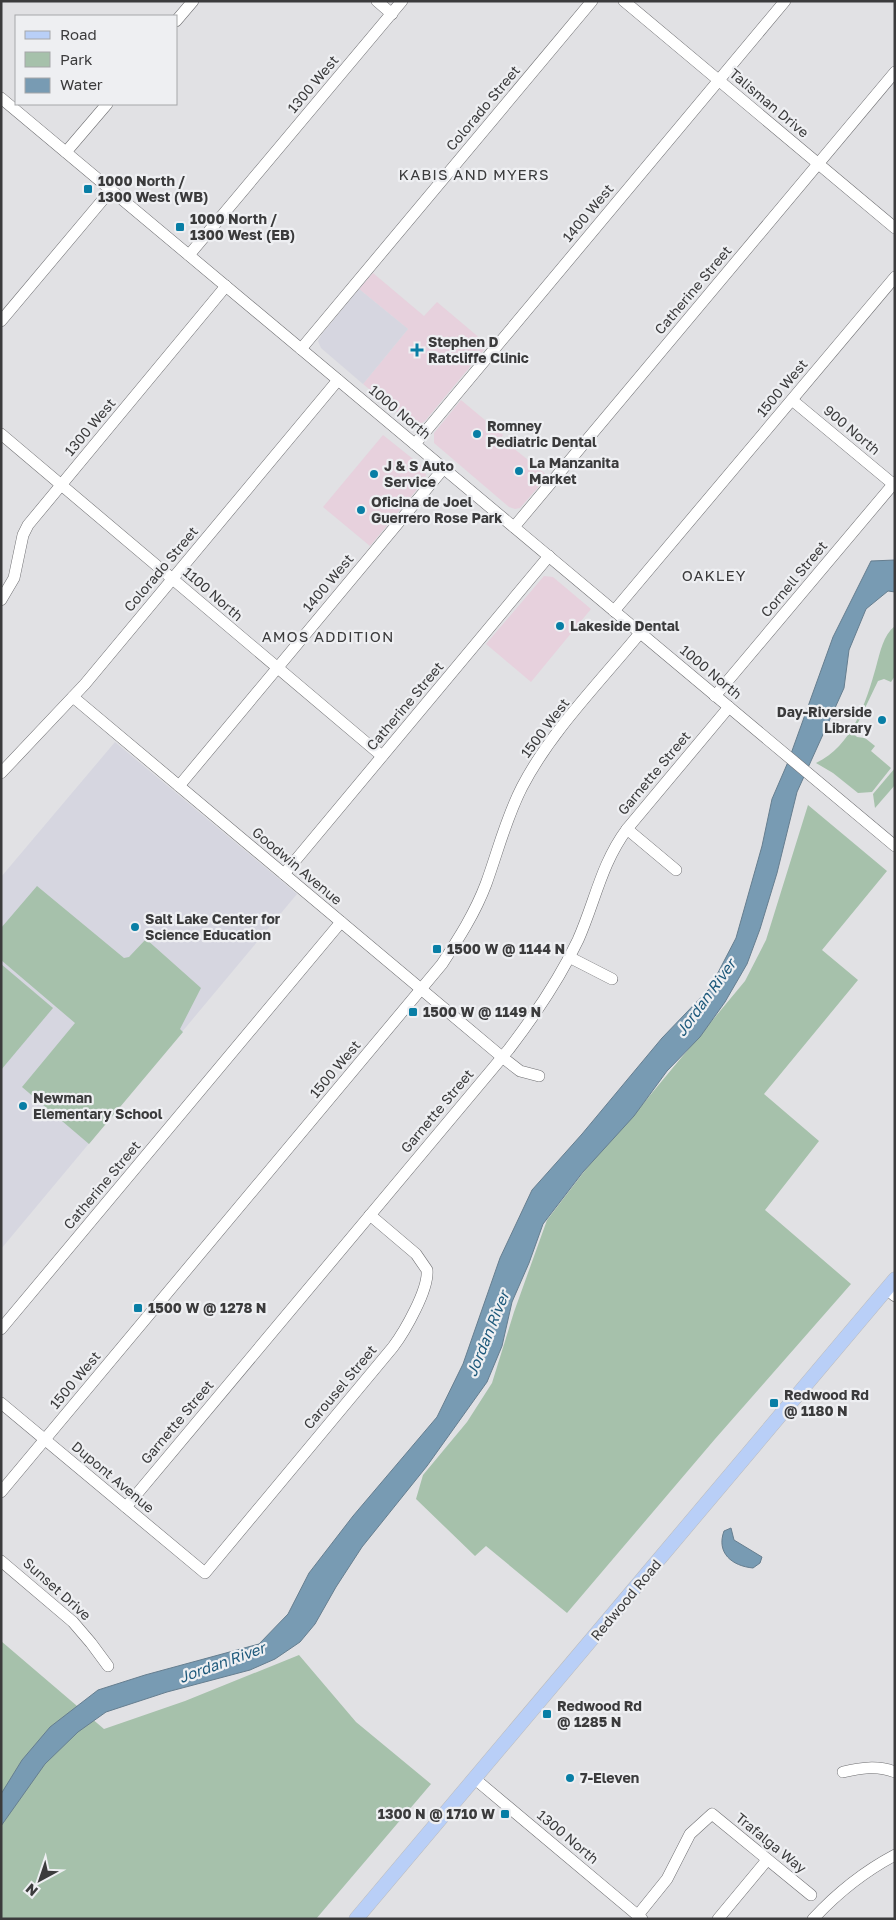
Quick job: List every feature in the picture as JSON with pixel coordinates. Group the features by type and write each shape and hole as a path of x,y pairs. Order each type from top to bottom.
{"main road":[{"name":"Redwood Road","path":"356,1919 892,1288"}],"street":[{"path":"178,19 193,1"},
{"path":"377,1 392,14"},
{"name":"1300 West","path":"189,255 402,1"},
{"name":"Colorado Street","path":"301,349 592,1"},
{"name":"Talisman Drive","path":"624,1 895,228"},
{"name":"1400 West","path":"415,444 785,1"},
{"name":"Catherine Street","path":"514,527 895,72"},
{"name":"1000 North","path":"1,98 895,846"},
{"path":"66,152 106,105"},
{"path":"1,321 111,190"},
{"name":"1500 West","path":"614,611 895,277"},
{"name":"1300 West","path":"1,600 14,578 26,528 226,286"},
{"name":"Colorado Street","path":"1,773 73,697 338,380"},
{"name":"900 North","path":"792,400 894,483"},
{"name":"1100 North","path":"1,434 382,756"},
{"name":"1400 West","path":"179,786 444,468"},
{"name":"Cornell Street","path":"716,696 894,483"},
{"name":"Catherine Street","path":"284,874 549,556"},
{"name":"1500 West","path":"1,1492 421,989 455,945 474,911 486,883 507,822 533,768 560,730 640,633"},
{"name":"Goodwin Avenue","path":"73,697 502,1057 520,1071 539,1076"},
{"name":"Garnette Street","path":"126,1507 502,1057 546,998 569,957 585,922 607,861 627,830 729,707"},
{"path":"627,830 676,870"},
{"name":"Catherine Street","path":"1,1329 341,922"},
{"path":"569,957 612,979"},
{"name":"Carousel Street","path":"205,1573 393,1347 414,1311 425,1286 428,1275 427,1270 416,1254 370,1215"},
{"name":"Dupont Avenue","path":"1,1403 205,1573"},
{"name":"Sunset Drive","path":"1,1561 73,1622 108,1666"},
{"path":"843,1772 870,1767 895,1772"},
{"name":"1300 North","path":"475,1778 640,1917"},
{"name":"Trafalga Way","path":"640,1917 667,1879 690,1834 712,1814 811,1895"},
{"path":"813,1919 841,1891 859,1877 895,1855"},
{"path":"718,1919 767,1860"}],"shaded area":[{"path":"373,273 424,316 437,302 488,345 425,421 419,425 410,423 363,384 408,329 359,289"},
{"path":"359,289 408,329 363,384 321,348 318,341"},
{"path":"461,400 503,435 501,438 548,476 520,508 509,507 434,443 434,433"},
{"path":"383,435 423,467 426,475 424,481 370,546 323,507"},
{"path":"544,576 553,577 591,609 531,682 486,644"},
{"name":"Salt Lake Center for Science Education","path":"115,742 297,894 1,1249 1,877"}],"green space":[{"path":"895,626 895,676 891,682 884,679 878,681 853,733 857,737 865,738 875,746 871,751 891,768 872,792 858,793 833,773 816,763 839,746 856,722 867,695 882,645"},
{"path":"895,768 895,785 875,808 873,794"},
{"path":"808,805 887,871 822,950 858,980 764,1094 819,1141 765,1210 851,1284 715,1439 567,1613 486,1546 475,1556 416,1499 423,1475 467,1422 492,1383 514,1312 547,1220 596,1156 632,1117 745,981 766,940"},
{"path":"37,886 124,958 129,957 146,939 201,988 180,1029 183,1032 89,1144 22,1087 75,1023 1,960 1,928"},
{"path":"1,964 53,1008 1,1070"},
{"path":"1,1641 104,1729 185,1701 299,1655 356,1722 431,1784 316,1919 1,1919"}],"water":[{"name":"Jordan River","path":"895,560 895,592 888,591 866,609 849,650 844,688 797,792 777,873 747,964 725,1002 700,1037 667,1071 634,1116 583,1172 543,1224 512,1302 502,1346 487,1382 427,1466 362,1547 315,1624 300,1642 275,1659 250,1670 167,1692 106,1712 78,1732 45,1764 1,1826 1,1794 22,1760 50,1727 98,1690 145,1675 259,1644 288,1614 309,1573 353,1516 437,1417 463,1364 500,1258 532,1190 582,1134 662,1038 710,988 736,938 762,846 772,799 788,762 833,637 871,561"},
{"path":"731,1528 734,1540 762,1557 760,1563 753,1568 745,1567 732,1561 724,1552 722,1539 724,1531"}],"place":[{"name":"1000 North / 1300 West (WB)","path":"88,189"},
{"name":"1000 North / 1300 West (EB)","path":"180,227"},
{"name":"Stephen D Ratcliffe Clinic","path":"417,350"},
{"name":"Romney Pediatric Dental","path":"477,434"},
{"name":"La Manzanita Market","path":"519,471"},
{"name":"J & S Auto Service","path":"374,474"},
{"name":"Oficina de Joel Guerrero Rose Park","path":"361,510"},
{"name":"Lakeside Dental","path":"560,626"},
{"name":"Day-Riverside Library","path":"882,720"},
{"name":"Salt Lake Center for Science Education","path":"135,927"},
{"name":"1500 W @ 1144 N","path":"437,949"},
{"name":"1500 W @ 1149 N","path":"413,1012"},
{"name":"Newman Elementary School","path":"23,1106"},
{"name":"1500 W @ 1278 N","path":"138,1308"},
{"name":"Redwood Rd @ 1180 N","path":"774,1403"},
{"name":"Redwood Rd @ 1285 N","path":"547,1714"},
{"name":"7-Eleven","path":"570,1778"},
{"name":"1300 N @ 1710 W","path":"505,1814"}],"district":[{"name":"KABIS AND MYERS","path":"474,175"},
{"name":"OAKLEY","path":"714,576"},
{"name":"AMOS ADDITION","path":"328,637"}]}
